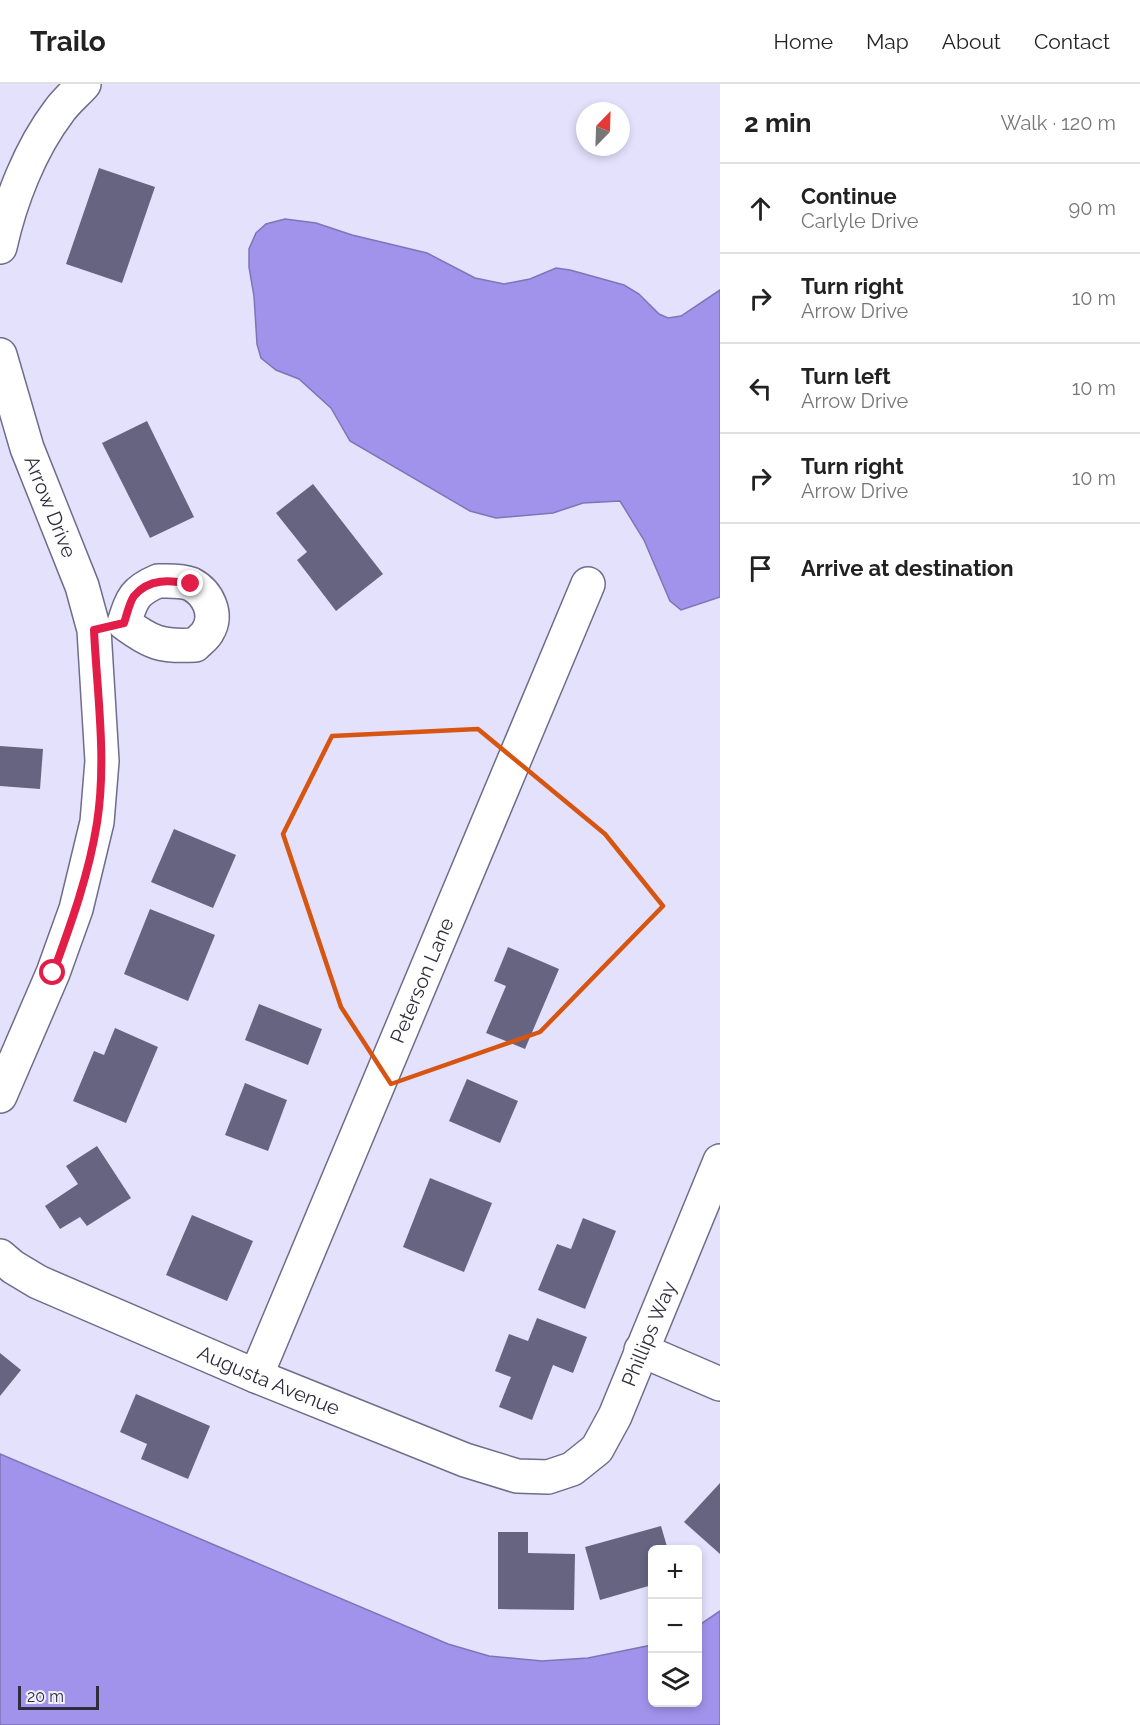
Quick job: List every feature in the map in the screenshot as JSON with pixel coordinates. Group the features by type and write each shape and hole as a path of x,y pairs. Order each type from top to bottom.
{"street":[{"path":"0,247 6,218 20,181 37,147 58,111 84,84"},
{"name":"Arrow Drive","path":"0,355 27,448 82,586 109,626 97,822 72,920 53,973 0,1096"},
{"name":"Peterson Lane","path":"256,1376 588,584"},
{"name":"Phillips Way","path":"548,1477 572,1469 597,1449 615,1416 720,1161"},
{"name":"Augusta Avenue","path":"0,1256 38,1282 256,1376 465,1460 517,1476 548,1477"},
{"path":"641,1350 720,1384"}],"highlighted area":[{"path":"478,729 605,834 663,906 540,1032 391,1084 341,1007 283,834 332,736"}],"shaded area":[{"path":"285,219 316,223 352,235 427,253 475,278 504,284 530,279 556,268 570,270 624,285 639,294 659,314 668,318 681,316 720,290 720,597 681,610 670,601 644,540 620,501 583,503 553,513 496,518 470,511 350,441 331,408 299,379 276,370 261,358 257,344 249,249 256,233 266,224"},
{"path":"0,1454 448,1644 489,1656 542,1661 588,1658 648,1646 648,1707 702,1707 702,1623 720,1611 720,1725 0,1725"}],"building":[{"path":"99,168 155,187 122,283 66,264"},
{"path":"147,421 194,517 150,538 102,443"},
{"path":"313,484 383,574 336,611 297,560 307,552 276,513"},
{"path":"0,746 43,749 40,789 0,786"},
{"path":"174,829 236,855 213,908 151,882"},
{"path":"150,909 215,935 188,1001 124,974"},
{"path":"508,947 559,969 525,1049 486,1033 506,986 494,981"},
{"path":"259,1004 322,1029 308,1065 245,1040"},
{"path":"115,1028 158,1047 126,1123 73,1101 94,1051 104,1055"},
{"path":"467,1079 518,1101 500,1143 449,1121"},
{"path":"245,1083 287,1100 268,1151 225,1135"},
{"path":"97,1146 131,1198 87,1226 80,1217 60,1229 45,1206 78,1184 66,1166"},
{"path":"430,1178 492,1203 464,1272 403,1247"},
{"path":"192,1215 253,1241 227,1301 166,1275"},
{"path":"583,1218 616,1231 585,1309 538,1290 557,1244 571,1249"},
{"path":"537,1318 587,1337 573,1373 553,1365 532,1420 499,1407 511,1377 495,1371 509,1334 528,1341"},
{"path":"0,1353 21,1370 0,1396"},
{"path":"136,1394 210,1426 188,1479 141,1459 147,1444 120,1432"},
{"path":"720,1483 720,1554 684,1522"},
{"path":"661,1526 667,1545 648,1545 648,1586 600,1600 585,1547"},
{"path":"498,1532 528,1532 528,1553 575,1554 574,1610 498,1609"}],"route":[{"path":"53,973 76,909 97,822 102,761 94,630 124,623 133,598 144,587 158,581 191,584"}]}
